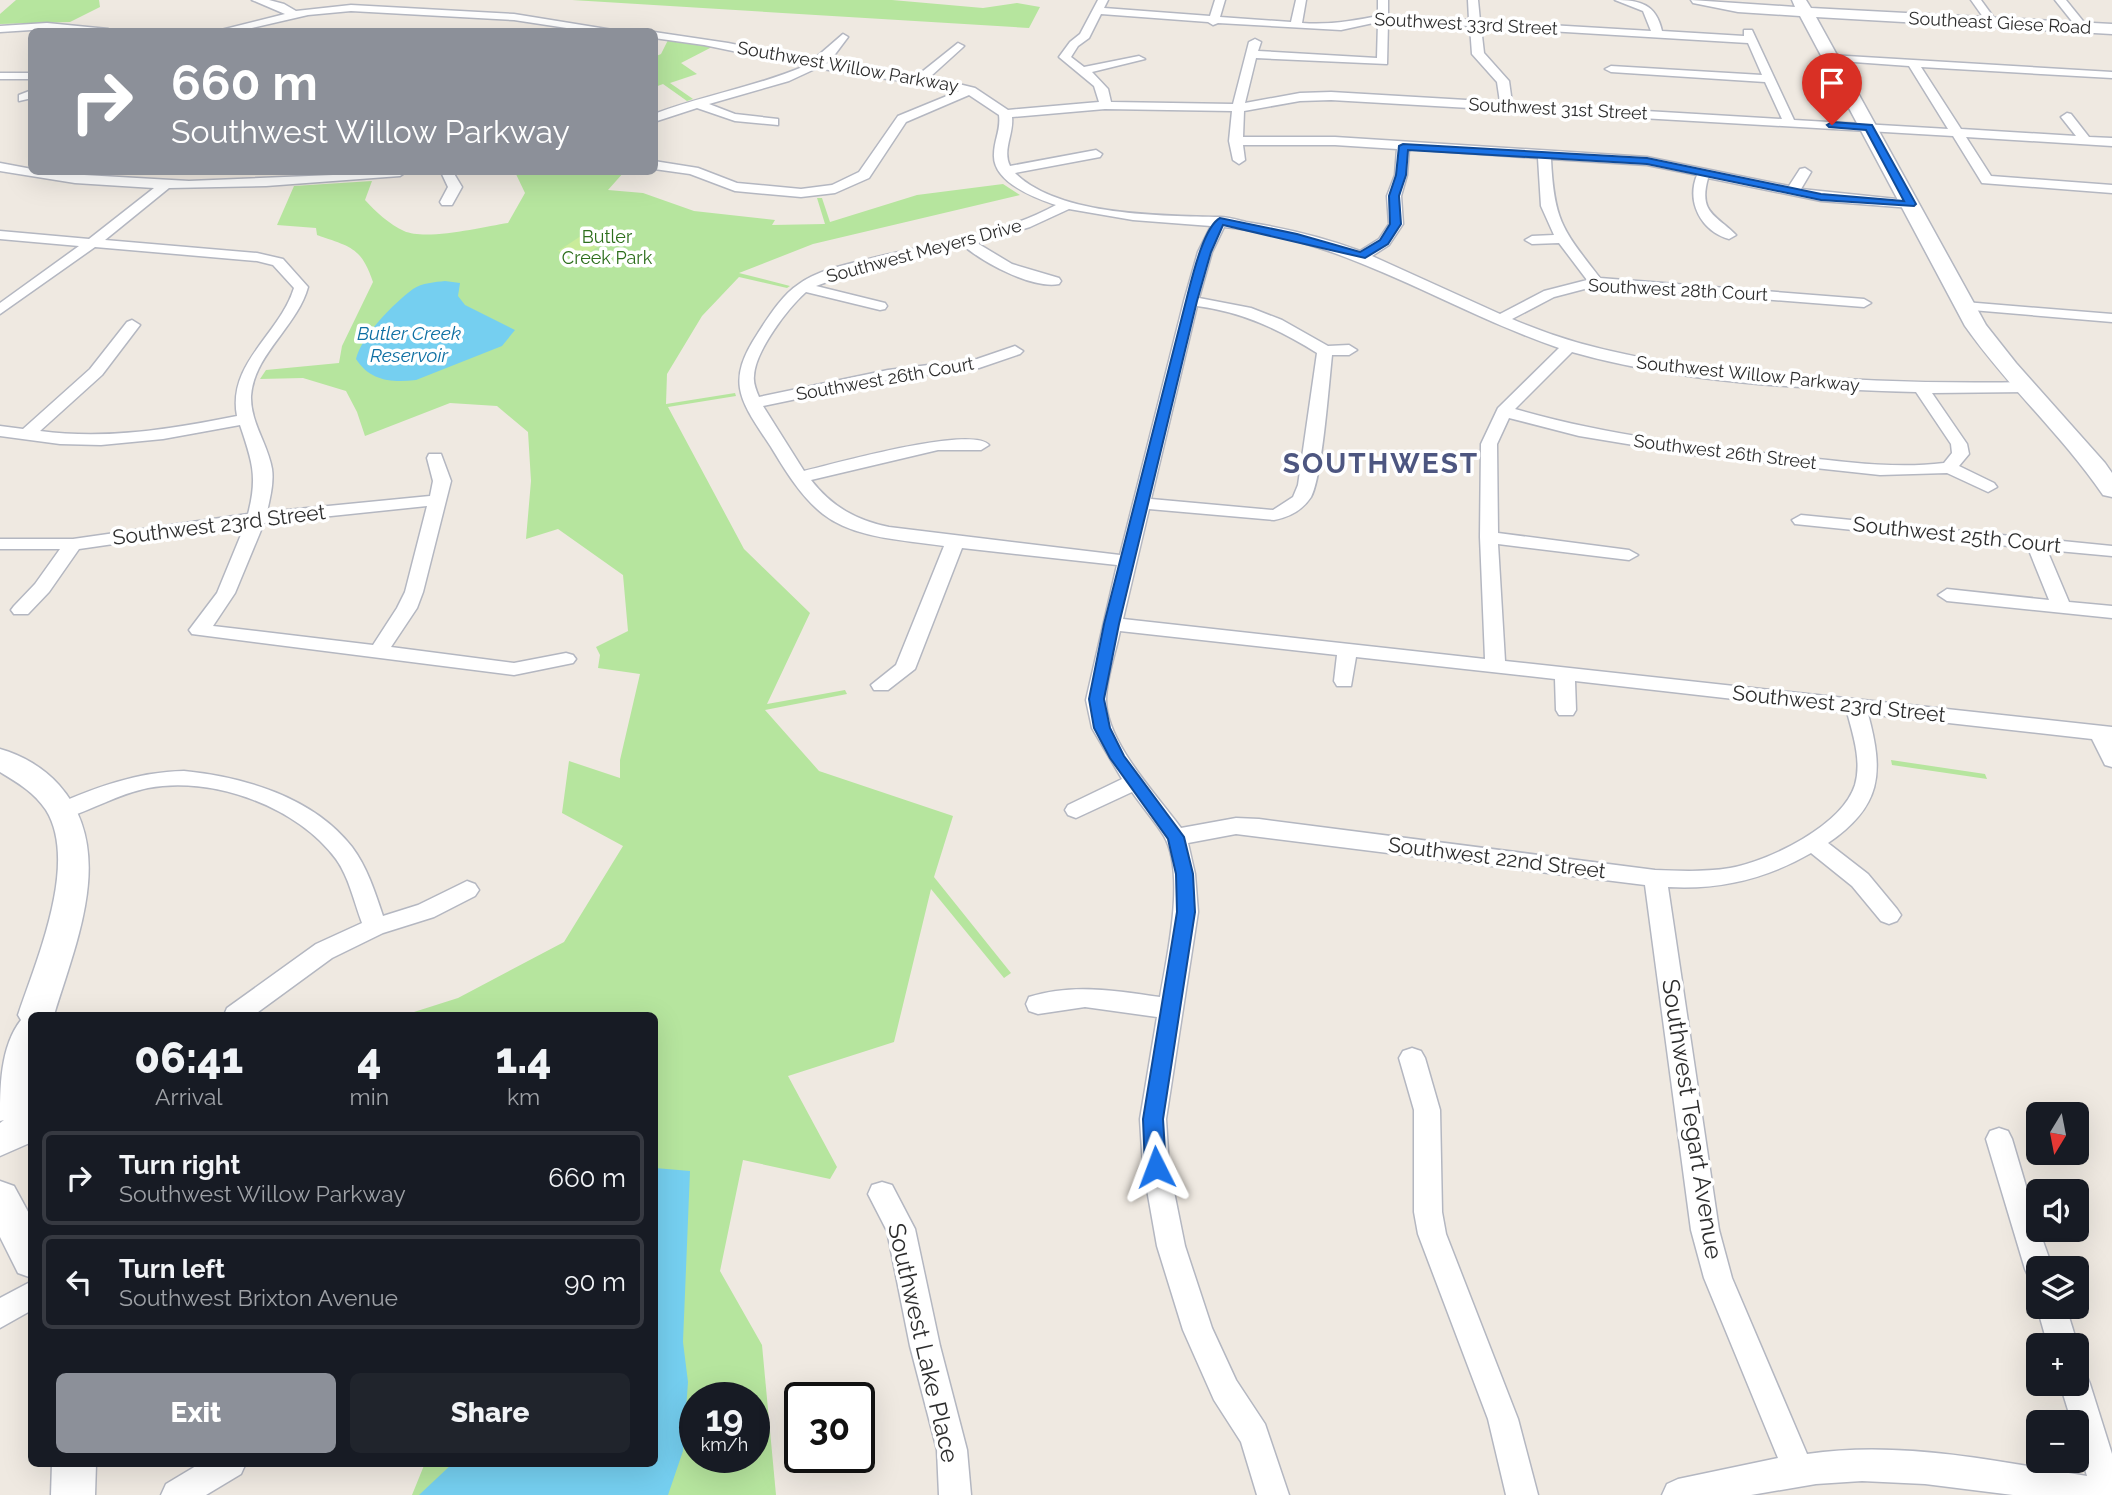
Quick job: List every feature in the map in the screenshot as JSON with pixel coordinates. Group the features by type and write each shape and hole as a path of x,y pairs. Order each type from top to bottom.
{"main road":[{"name":"Southeast Giese Road","path":"1698,0 1731,7 1802,6 2112,29"},
{"path":"1802,6 1987,342 2083,449 2112,490"},
{"path":"0,759 37,780 63,811 76,851 74,884 37,1012"},
{"path":"13,1117 28,1049"},
{"path":"0,1198 28,1252"},
{"path":"73,1495 75,1467"}],"street":[{"path":"257,0 280,6 293,15"},
{"path":"470,14 488,0"},
{"path":"1102,0 1088,29 1065,57 1093,78 1104,93 1105,105"},
{"path":"1213,22 1220,0"},
{"path":"1296,26 1301,0"},
{"path":"1252,54 1382,62 1383,0"},
{"path":"1473,0 1478,54 1503,81 1506,106"},
{"path":"1620,0 1650,10 1654,16 1657,34"},
{"path":"1976,0 1992,22"},
{"path":"2060,0 2084,27"},
{"path":"247,28 293,15 351,8 536,19 594,28"},
{"name":"Southwest 33rd Street","path":"1097,11 1260,25 1332,27 1382,18 1657,34 1750,36 1769,79"},
{"path":"1240,160 1235,141 1239,108 1260,25"},
{"path":"0,30 47,26 67,28"},
{"name":"Southwest Willow Parkway","path":"658,35 706,40 852,72 922,78 971,90 989,99 1005,114"},
{"path":"658,117 758,89 833,52 844,37"},
{"path":"922,78 958,46"},
{"path":"1830,58 2112,75"},
{"path":"1082,71 1139,59"},
{"path":"1913,63 1987,180 2110,192"},
{"path":"1611,69 1769,79 1789,122"},
{"path":"0,76 28,76"},
{"path":"658,166 692,171 734,187 801,192 835,189 858,180 902,119 971,90"},
{"name":"Southwest 31st Street","path":"1005,114 1105,105 1239,108 1313,96 2112,142"},
{"path":"699,104 714,113 731,118 774,122"},
{"path":"1005,114 1006,135 998,156 1007,170 1096,155"},
{"path":"2067,117 2086,141"},
{"path":"1235,141 1335,141 1647,161 1792,192 1839,199 1911,204"},
{"path":"1361,256 1384,242 1396,224 1394,196 1401,175 1403,146"},
{"path":"1544,155 1548,206 1564,239 1596,282"},
{"path":"0,167 28,171"},
{"name":"Southwest Willow Parkway","path":"1007,170 1012,178 1034,192 1068,204 1110,212 1220,221 1297,237 1361,256 1500,320 1569,346 1620,360 1695,372 1840,385 1922,389 2028,387"},
{"path":"1792,192 1805,172"},
{"path":"1704,173 1699,181 1698,191 1708,220 1729,235"},
{"path":"56,175 166,184 256,183 361,175"},
{"path":"0,310 91,244 177,175"},
{"path":"447,202 455,187 449,175"},
{"name":"Southwest Meyers Drive","path":"1068,204 1033,222 843,269 803,287 789,302 752,358 746,373 747,383 754,404 816,499 843,519 876,529 955,542 1127,561"},
{"path":"1220,221 1205,252 1191,301 1098,682 1098,714 1102,728 1118,758 1176,837 1184,874 1186,912 1153,1119 1156,1167 1171,1246 1198,1330 1226,1390 1254,1435 1273,1495"},
{"path":"0,235 239,255 278,262 301,287 295,304 248,376 243,394 245,419 264,475 256,518 219,605 199,631 514,669 566,659"},
{"path":"1532,240 1564,239"},
{"path":"966,240 999,265 1054,281"},
{"name":"Southwest 28th Court","path":"1500,320 1549,294 1596,282 1864,303"},
{"path":"803,287 880,306"},
{"path":"1191,301 1224,304 1265,316 1325,351 1349,350"},
{"path":"1965,306 2112,318"},
{"path":"27,434 96,372 132,325"},
{"path":"1495,668 1489,537 1489,444 1504,411 1569,346"},
{"name":"Southwest 26th Court","path":"754,404 888,375 979,363 1016,351"},
{"path":"1142,503 1242,514 1282,512 1298,503 1306,491 1325,351"},
{"path":"1922,389 1959,444 1961,454 1949,468 1988,486"},
{"name":"Southwest 26th Street","path":"1504,411 1564,427 1713,454 1908,471 1949,468"},
{"path":"0,431 67,439 115,439 167,434 245,419"},
{"path":"801,477 938,444 981,445"},
{"path":"378,652 407,608 414,592 442,481 435,458"},
{"name":"Southwest 23rd Street","path":"0,544 73,544 256,518 438,500"},
{"path":"1282,512 1297,528"},
{"name":"Southwest 25th Court","path":"1801,520 2112,551"},
{"path":"1489,537 1629,555"},
{"path":"881,685 905,669 955,542"},
{"path":"21,610 42,588 73,544"},
{"path":"2035,544 2062,607"},
{"path":"1947,595 2112,611"},
{"name":"Southwest 23rd Street","path":"1112,624 2106,734"},
{"path":"1345,681 1348,651"},
{"path":"1565,676 1566,710"},
{"name":"Southwest 22nd Street","path":"1176,837 1236,826 1259,827 1655,878 1693,880 1738,874 1777,861 1812,842 1852,810 1866,787 1869,763 1856,706"},
{"path":"2106,734 2112,760"},
{"path":"63,811 136,783 162,779 186,779 258,795 293,810 329,835 352,866 375,927"},
{"path":"1076,810 1134,782"},
{"path":"1812,842 1860,880 1889,915"},
{"name":"Southwest Tegart Avenue","path":"1655,878 1705,1230 1718,1278 1798,1470"},
{"path":"240,1012 324,951 375,927 426,911 467,890"},
{"path":"1038,1004 1085,997 1172,1009"},
{"path":"1412,1058 1427,1110 1428,1212 1432,1234 1503,1419 1522,1495"},
{"path":"1999,1139 2035,1256"},
{"name":"Southwest Lake Place","path":"882,1194 901,1229 925,1346 952,1450 955,1495"},
{"path":"0,1314 28,1296"},
{"path":"1678,1495 1798,1470 1860,1465 1933,1469 2110,1495 2079,1396"},
{"path":"177,1495 223,1467"}],"green space":[{"path":"16,0 99,0 100,7 70,22 0,24 0,14"},
{"path":"572,0 892,0 983,8 1017,3 1040,7 1029,28"},
{"path":"668,40 712,47 681,63 697,74 670,83 693,99 687,101 663,84 658,86 658,55"},
{"name":"Butler Creek Park","path":"516,175 621,175 608,190 643,193 694,211 775,220 772,225 825,224 817,198 822,198 830,222 917,195 1003,184 1020,195 813,244 739,273 790,286 787,288 739,277 702,316 667,374 666,404 735,393 736,396 668,407 744,549 810,613 767,704 845,690 847,694 765,710 819,771 953,816 934,877 1011,973 1004,978 931,889 894,1042 788,1076 837,1167 830,1179 743,1160 720,1271 762,1345 765,1382 679,1382 679,1473 770,1473 770,1431 776,1495 412,1495 423,1467 658,1467 658,1012 414,1012 458,998 564,942 623,846 562,813 569,761 620,778 620,760 640,674 598,668 600,655 596,647 628,631 623,575 558,529 526,539 531,481 528,432 497,406 450,403 365,436 346,391 303,378 260,379 266,370 339,363 342,346 373,282 359,255 338,242 317,235 316,228 277,225 294,186 372,181 365,200 388,221 404,231 426,235 508,223 525,193"},
{"path":"587,232 612,237 581,258 558,251"},
{"path":"1891,760 1985,774 1987,779 1892,765"}],"water":[{"name":"Butler Creek Reservoir","path":"445,281 460,283 458,296 465,305 515,330 502,346 416,380 382,379 368,372 356,359 371,330 405,295 417,287"},
{"path":"658,1168 690,1171 683,1342 688,1382 679,1382 679,1463 668,1495 419,1495 449,1467 658,1467"}],"district":[{"name":"SOUTHWEST","path":"1381,463"}],"route":[{"path":"1156,1167 1153,1119 1186,912 1184,874 1176,837 1134,782 1102,728 1098,714 1098,682 1191,301 1205,252 1220,221 1297,237 1361,256 1384,242 1396,224 1393,206 1401,175 1403,146 1647,161 1821,197 1911,204 1869,127 1832,125"}]}
